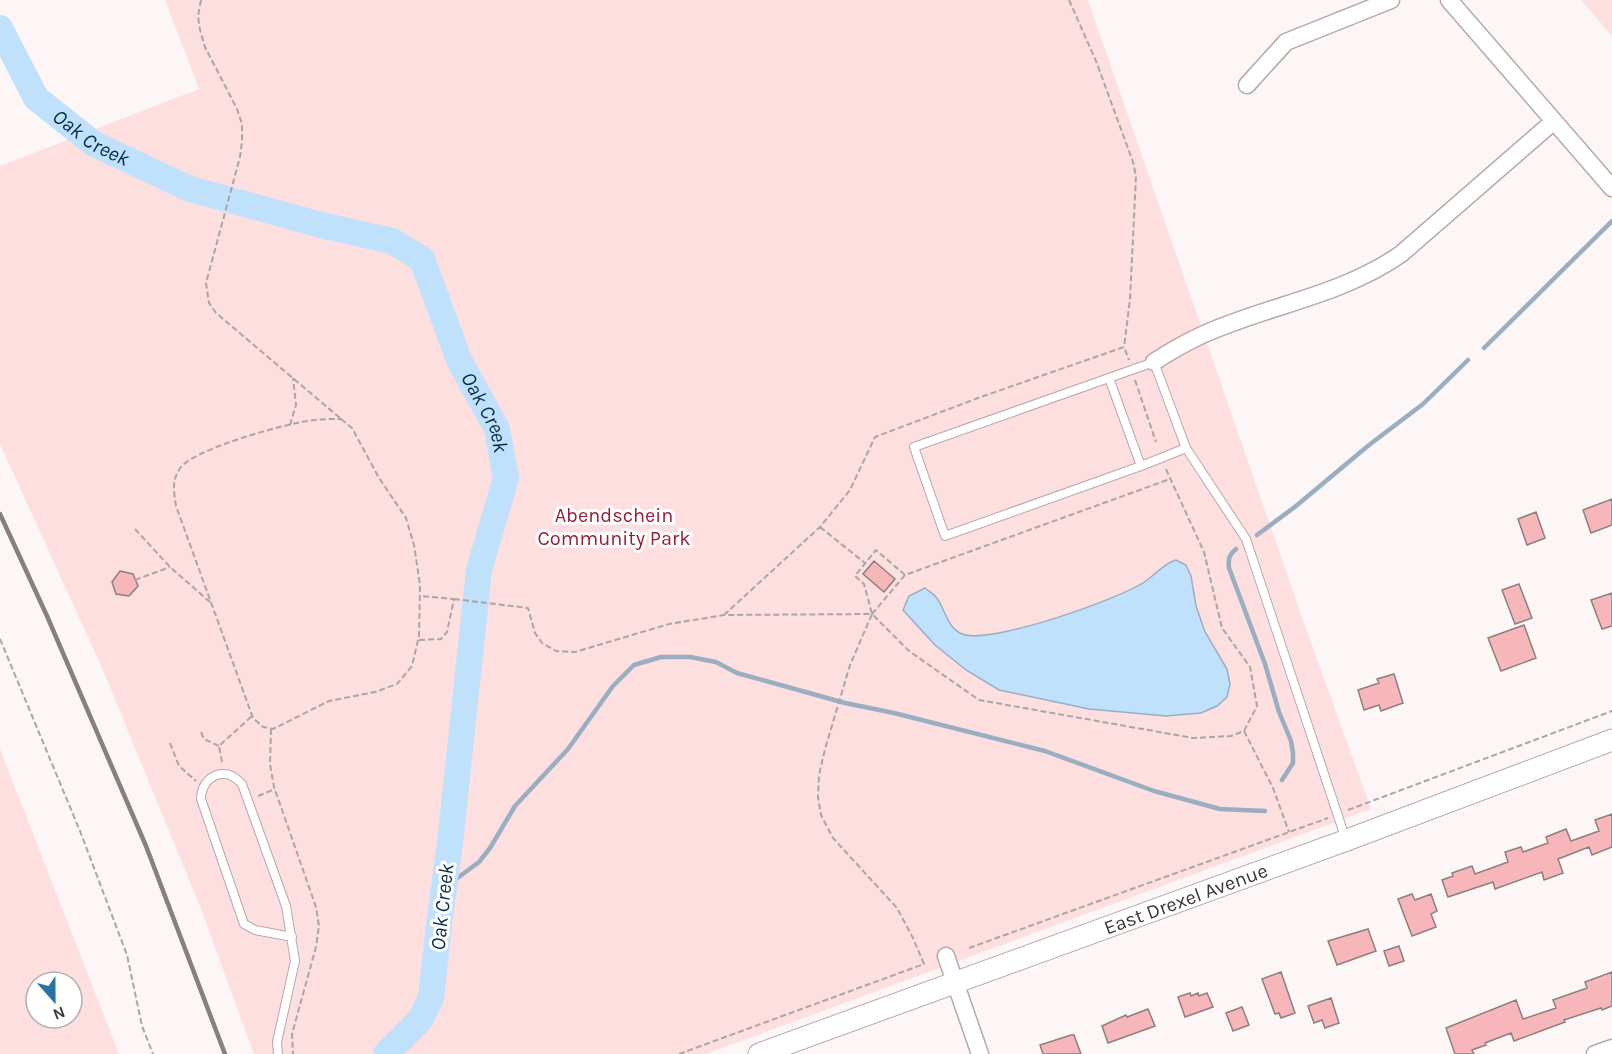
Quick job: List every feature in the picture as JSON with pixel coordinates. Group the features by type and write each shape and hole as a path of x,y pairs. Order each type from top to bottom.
{"street":[{"path":"1247,85 1286,42 1390,0"},
{"path":"1449,0 1612,188"},
{"path":"1154,362 1202,335 1362,278 1384,266 1401,254 1554,121"},
{"name":"East Drexel Avenue","path":"759,1054 1347,840 1612,740"},
{"path":"946,956 980,1054"}],"lane":[{"path":"1186,448 945,536 914,447 1154,362 1186,448 1246,539 1347,840"},
{"path":"1109,378 1141,466"},
{"path":"278,1054 277,1042 295,961 292,937 286,906 242,784 234,777 225,774 210,778 201,791 201,799 244,924 255,930 292,937"}],"path":[{"path":"201,0 198,16 205,46 237,109 242,124 242,141 234,177 206,283 208,303 216,313 352,428 379,478 406,518 414,544 420,596 418,640 412,666 396,684 375,692 329,701 287,724 271,729 263,727 252,715 176,506 172,483 181,466 197,455 226,444 290,425 313,420 341,419"},
{"path":"1070,0 1096,61 1136,176 1130,298 1124,347"},
{"path":"290,425 296,405 293,378"},
{"path":"905,575 876,550 855,576 864,584 872,614 909,651 979,700 1193,738 1231,736 1244,731 1257,706 1250,667 1222,628 1204,552 1164,465"},
{"path":"679,1054 924,964 897,908 834,838 821,815 818,797 819,775 850,665 872,614 905,575 1170,479"},
{"path":"820,527 865,564"},
{"path":"135,529 170,567 212,603"},
{"path":"135,580 170,567"},
{"path":"420,596 528,608 535,633 542,643 556,651 575,652 669,624 724,615 872,614"},
{"path":"418,640 441,639 447,632 454,599"},
{"path":"0,639 80,831 127,955 142,1026 153,1054"},
{"path":"1345,812 1612,711"},
{"path":"219,746 252,715"},
{"path":"271,729 270,764 274,786 316,907 319,926 316,947 292,1034 293,1054"},
{"path":"1244,731 1273,788 1289,832"},
{"path":"201,732 204,739 219,746"},
{"path":"170,743 179,766 196,782 204,784"},
{"path":"219,746 225,774"},
{"path":"969,948 1331,817"}],"green space":[{"name":"Abendschein Community Park","path":"165,0 1088,0 1371,809 706,1054 254,1054 201,909 103,670 0,444 0,166 199,89"},
{"path":"1581,0 1612,0 1612,36"},
{"path":"0,749 119,1054 0,1054"}],"water":[{"path":"1176,560 1186,565 1191,576 1196,606 1205,632 1227,669 1230,684 1227,697 1217,706 1201,713 1166,716 1089,709 999,690 966,670 935,645 903,610 909,596 925,588 936,597 957,631 977,636 999,633 1084,609 1132,589"}],"building":[{"path":"1612,499 1612,525 1591,533 1583,510"},
{"path":"1536,512 1545,538 1527,545 1518,519"},
{"path":"874,561 895,579 884,592 863,574"},
{"path":"120,571 133,574 138,586 129,596 116,594 112,582"},
{"path":"1519,584 1532,618 1515,624 1502,590"},
{"path":"1612,593 1612,626 1602,629 1591,600"},
{"path":"1524,625 1536,658 1501,671 1488,638"},
{"path":"1394,674 1403,703 1381,711 1379,705 1364,710 1358,690 1379,683 1377,679"},
{"path":"1612,814 1612,847 1592,855 1589,847 1558,859 1563,873 1544,880 1542,872 1495,889 1493,882 1448,897 1442,880 1453,876 1452,873 1472,866 1475,874 1508,862 1505,852 1521,847 1523,852 1548,843 1546,837 1566,829 1571,841 1599,831 1595,820"},
{"path":"1412,894 1415,900 1431,894 1437,911 1431,914 1436,927 1412,936 1398,899"},
{"path":"1368,929 1376,951 1337,965 1328,941"},
{"path":"1399,946 1404,961 1389,966 1384,951"},
{"path":"1281,972 1295,1013 1281,1018 1279,1013 1275,1014 1262,979"},
{"path":"1612,972 1612,1006 1564,1020 1565,1022 1514,1041 1511,1033 1472,1050 1474,1054 1455,1054 1446,1028 1516,1000 1523,1019 1556,1008 1553,1000 1587,988 1585,982"},
{"path":"1190,993 1191,996 1198,993 1199,996 1207,993 1213,1007 1185,1017 1178,997"},
{"path":"1331,998 1339,1023 1325,1028 1322,1020 1314,1023 1308,1006"},
{"path":"1242,1007 1249,1025 1233,1031 1226,1013"},
{"path":"1148,1009 1155,1026 1108,1043 1102,1026 1126,1015 1127,1017"},
{"path":"1074,1035 1081,1054 1043,1054 1040,1045"}],"waterway":[{"name":"Oak Creek","path":"0,28 36,98 94,144 190,189 321,225 392,241 422,259 459,360 497,429 506,478 479,570 431,998 420,1020 386,1054"},
{"path":"1484,348 1612,221"},
{"path":"1257,535 1423,404 1468,360"},
{"path":"1236,549 1230,557 1229,568 1291,741 1293,763 1282,780"},
{"path":"444,888 479,862 515,806 568,749 613,686 634,665 661,657 690,657 716,662 737,673 845,703 1045,751 1154,791 1220,809 1265,811"}],"railway":[{"path":"0,514 47,616 146,846 225,1054"}]}
